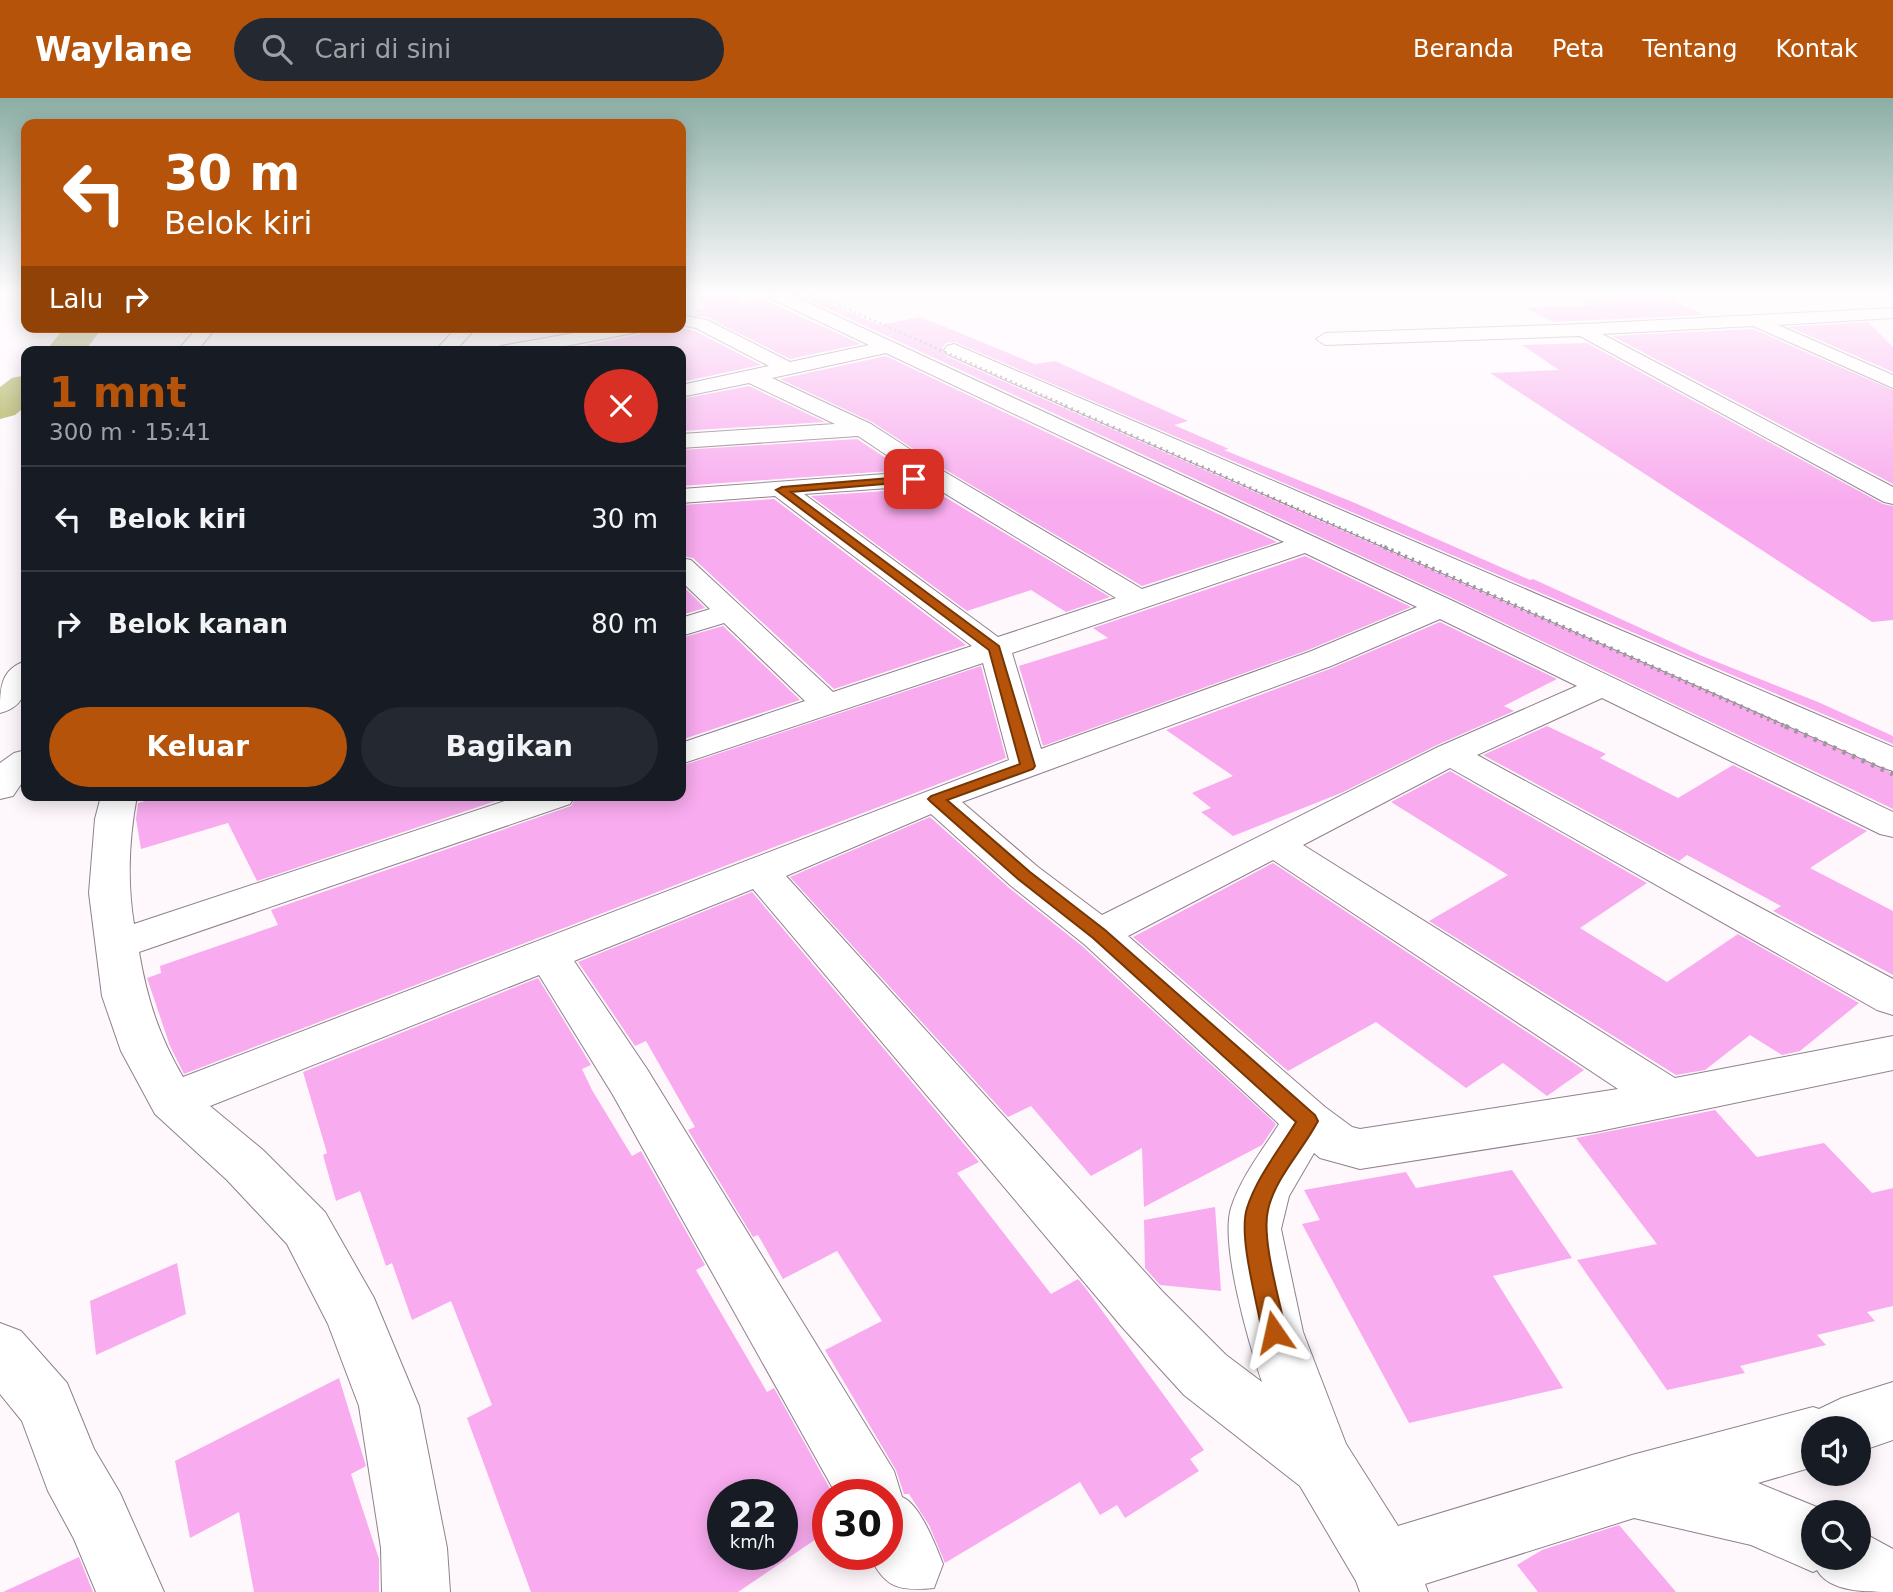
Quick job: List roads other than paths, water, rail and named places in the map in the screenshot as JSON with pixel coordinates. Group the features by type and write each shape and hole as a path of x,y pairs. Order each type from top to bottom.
{"street":[{"path":"779,364 787,368"},
{"path":"686,388 807,364"},
{"path":"921,364 1443,607 1893,826"},
{"path":"986,364 1893,760"},
{"path":"1642,364 1893,497"},
{"path":"1852,364 1893,382"},
{"path":"752,376 863,429 936,477 1140,600"},
{"path":"686,441 863,429"},
{"path":"686,496 936,477"},
{"path":"782,490 995,649 1028,766"},
{"path":"686,752 1308,543"},
{"path":"686,571 828,705"},
{"path":"172,1101 760,872 936,799 1320,659 1443,607"},
{"path":"686,625 730,612"},
{"path":"0,703 21,677"},
{"path":"1099,934 1450,754 1602,686"},
{"path":"0,748 21,748"},
{"path":"1450,754 1893,999"},
{"path":"0,789 21,764"},
{"path":"936,799 1024,876 1099,934 1308,1121 1338,1144 1360,1149 1595,1113 1893,1053"},
{"path":"118,801 114,819 109,892 124,996 144,1051 172,1101 245,1165 306,1228 354,1316 389,1406 414,1548 416,1592"},
{"path":"116,944 542,801"},
{"path":"1275,844 1671,1098"},
{"path":"760,872 1142,1309 1205,1375 1322,1464"},
{"path":"548,954 630,1082 862,1479"},
{"path":"1308,1121 1265,1189 1257,1210 1254,1229 1274,1332 1322,1464 1389,1578 1632,1487 1801,1440"},
{"path":"0,1350 46,1404 70,1469 97,1516 130,1592"},
{"path":"1871,1418 1893,1411"},
{"path":"1632,1487 1711,1502 1801,1532"},
{"path":"1866,1570 1893,1586"}],"waterway":[{"path":"0,406 21,391"}],"railway":[{"path":"971,364 1069,407"},
{"path":"1065,406 1388,549"},
{"path":"1384,547 1789,728"},
{"path":"1785,726 1893,774"}]}
